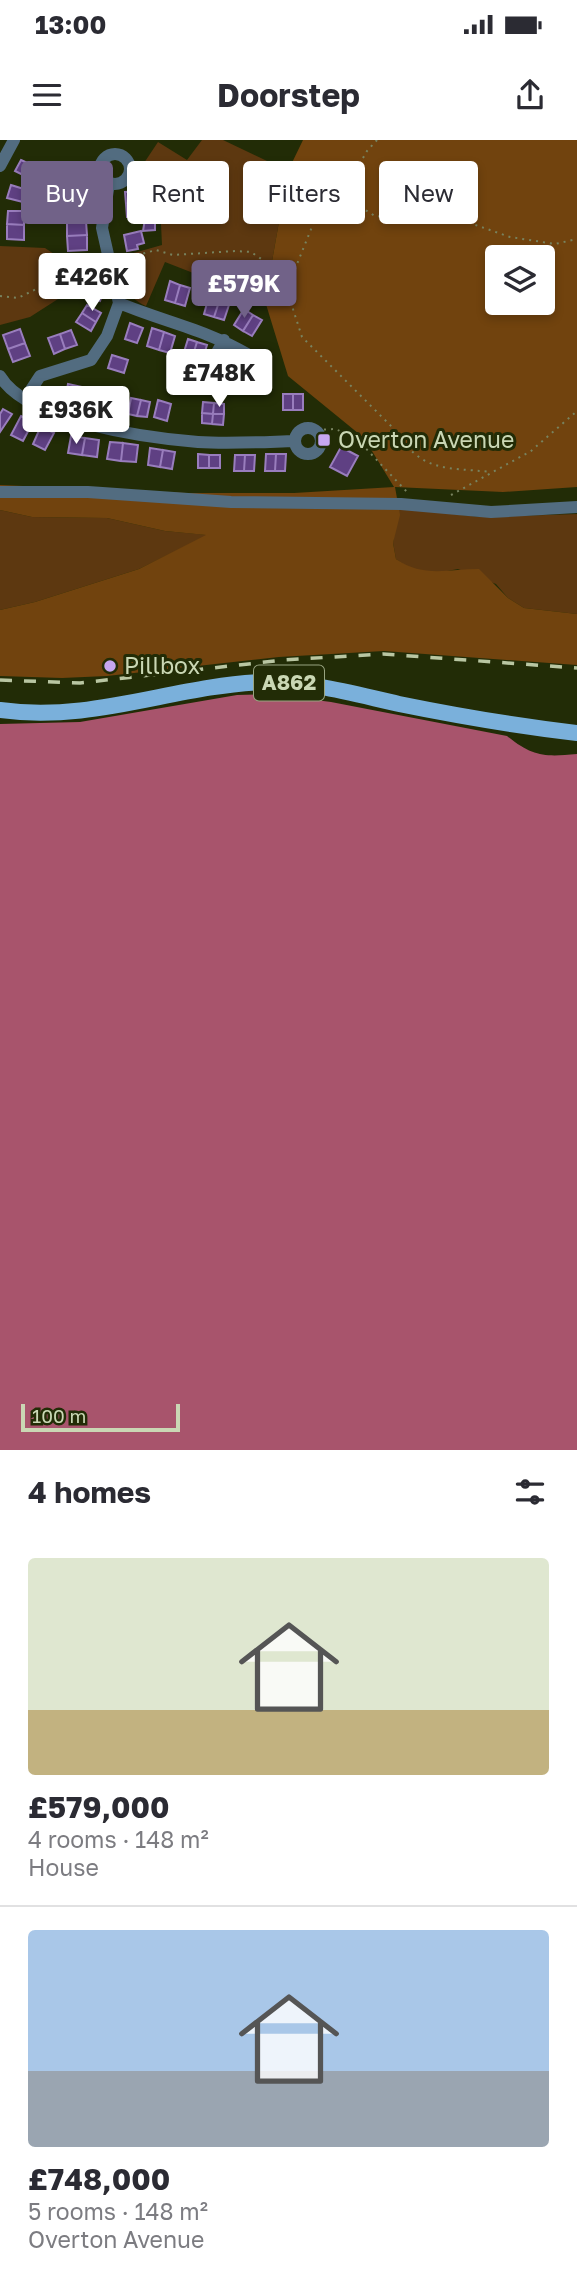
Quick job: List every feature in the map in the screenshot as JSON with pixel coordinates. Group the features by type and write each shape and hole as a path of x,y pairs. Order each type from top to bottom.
{"main road":[{"name":"A862","path":"0,710 24,713 82,712 262,682 328,688 475,719 577,733"}],"street":[{"path":"0,166 14,140"},
{"path":"24,399 40,376 91,360 107,336 120,303 109,263 103,224"},
{"path":"120,303 224,340 247,354"},
{"path":"215,356 224,340"},
{"path":"0,376 24,399 54,414 79,422 180,440 295,441"},
{"path":"309,427 317,430 322,443 314,453 301,452 295,441 300,430 309,427"},
{"path":"0,492 88,492 230,502 416,506 491,512 577,507"}],"path":[{"path":"361,161 377,140"},
{"path":"365,210 375,216 464,220 510,237 555,243 577,240"},
{"path":"313,224 291,279 292,306 302,337 394,429 404,444 428,465 491,472"},
{"path":"0,296 18,298 73,271 156,250 173,256 235,251 251,253 291,279"},
{"path":"445,508 452,494 531,450 577,411"},
{"path":"317,430 335,429 355,437 404,487 416,506"}],"shaded area":[{"path":"202,140 223,140 267,161 243,161 243,224 279,224 265,301 165,262 146,306 133,298 122,280 116,258 162,245 161,224 229,224 229,161 145,161 158,142 187,160"},
{"path":"303,140 577,140 577,487 503,492 395,487 400,515 393,543 396,559 416,569 479,569 508,598 524,608 577,614 577,665 384,651 279,657 107,676 0,676 0,610 35,602 139,569 206,535 165,531 107,518 32,517 0,510 0,485 187,493 294,493 394,487 364,438 288,376 265,301 279,224 365,224 365,161 293,161"},
{"path":"0,246 45,248 57,256 99,254 106,281 83,283 30,317 0,325"},
{"path":"398,508 480,517 577,514 577,614 524,608 508,598 496,584 458,569 437,573 410,569 396,559 393,543"},
{"path":"0,510 32,517 107,518 165,531 208,535 139,569 35,602 0,610"},
{"path":"269,694 331,702 507,736 524,748 540,754 577,754 577,1450 0,1450 0,724 80,722 237,695"}],"building":[{"path":"21,160 23,161 21,161 21,174 15,171"},
{"path":"11,185 21,188 21,202 7,198"},
{"path":"8,211 21,211 21,224 24,225 7,224"},
{"path":"7,224 24,225 24,240 7,239"},
{"path":"67,224 86,224 87,235 67,236"},
{"path":"144,224 155,224 155,230 143,231"},
{"path":"141,231 144,243 137,245 138,249 127,251 124,235"},
{"path":"87,235 87,250 68,251 67,236"},
{"path":"170,281 180,285 175,303 165,300"},
{"path":"90,282 105,288 100,301 84,295"},
{"path":"180,285 190,288 185,306 175,303"},
{"path":"209,296 220,299 214,317 204,314"},
{"path":"220,299 230,302 224,320 214,317"},
{"path":"87,305 101,313 96,322 82,313"},
{"path":"244,309 253,315 243,331 234,325"},
{"path":"82,313 96,322 91,331 76,322"},
{"path":"253,315 262,320 252,336 243,331"},
{"path":"130,323 143,328 137,343 125,339"},
{"path":"152,328 164,332 159,350 147,346"},
{"path":"20,329 25,343 8,349 3,335"},
{"path":"71,330 77,345 65,349 60,334"},
{"path":"164,332 175,336 170,353 159,350"},
{"path":"60,334 65,349 54,354 48,338"},
{"path":"188,339 197,342 192,358 183,355"},
{"path":"197,342 207,345 202,361 192,358"},
{"path":"25,343 30,356 13,362 8,349"},
{"path":"112,355 128,360 124,373 108,368"},
{"path":"226,360 247,362 246,376 224,374"},
{"path":"68,384 82,387 77,407 64,404"},
{"path":"91,390 105,392 102,409 88,406"},
{"path":"105,392 119,395 116,412 102,409"},
{"path":"283,394 293,394 293,410 283,410"},
{"path":"293,394 303,394 303,410 293,410"},
{"path":"131,398 141,400 137,416 128,414"},
{"path":"141,400 150,402 147,417 137,416"},
{"path":"158,400 171,404 167,421 154,417"},
{"path":"203,402 214,403 213,414 202,413"},
{"path":"214,403 224,404 224,414 213,414"},
{"path":"3,409 12,414 0,432 0,414"},
{"path":"202,413 213,414 212,424 202,423"},
{"path":"213,414 224,414 223,425 212,424"},
{"path":"21,416 33,422 23,441 11,435"},
{"path":"41,426 54,433 45,450 33,444"},
{"path":"71,436 85,438 82,455 68,453"},
{"path":"85,438 99,440 97,457 82,455"},
{"path":"110,442 123,443 121,461 107,459"},
{"path":"123,443 138,445 136,462 121,461"},
{"path":"341,447 358,456 347,476 330,467"},
{"path":"150,448 163,450 160,467 148,465"},
{"path":"163,450 175,452 172,469 160,467"},
{"path":"198,454 209,455 209,468 198,468"},
{"path":"266,454 276,454 275,471 265,471"},
{"path":"276,454 286,454 285,471 275,471"},
{"path":"209,455 220,455 220,468 209,468"},
{"path":"235,455 245,455 244,471 234,471"},
{"path":"245,455 255,455 254,471 244,471"}],"railway":[{"path":"0,680 80,683 283,660 383,654 577,668"}],"place":[{"name":"Overton Avenue","path":"324,440"},
{"name":"Pillbox","path":"110,666"}]}
